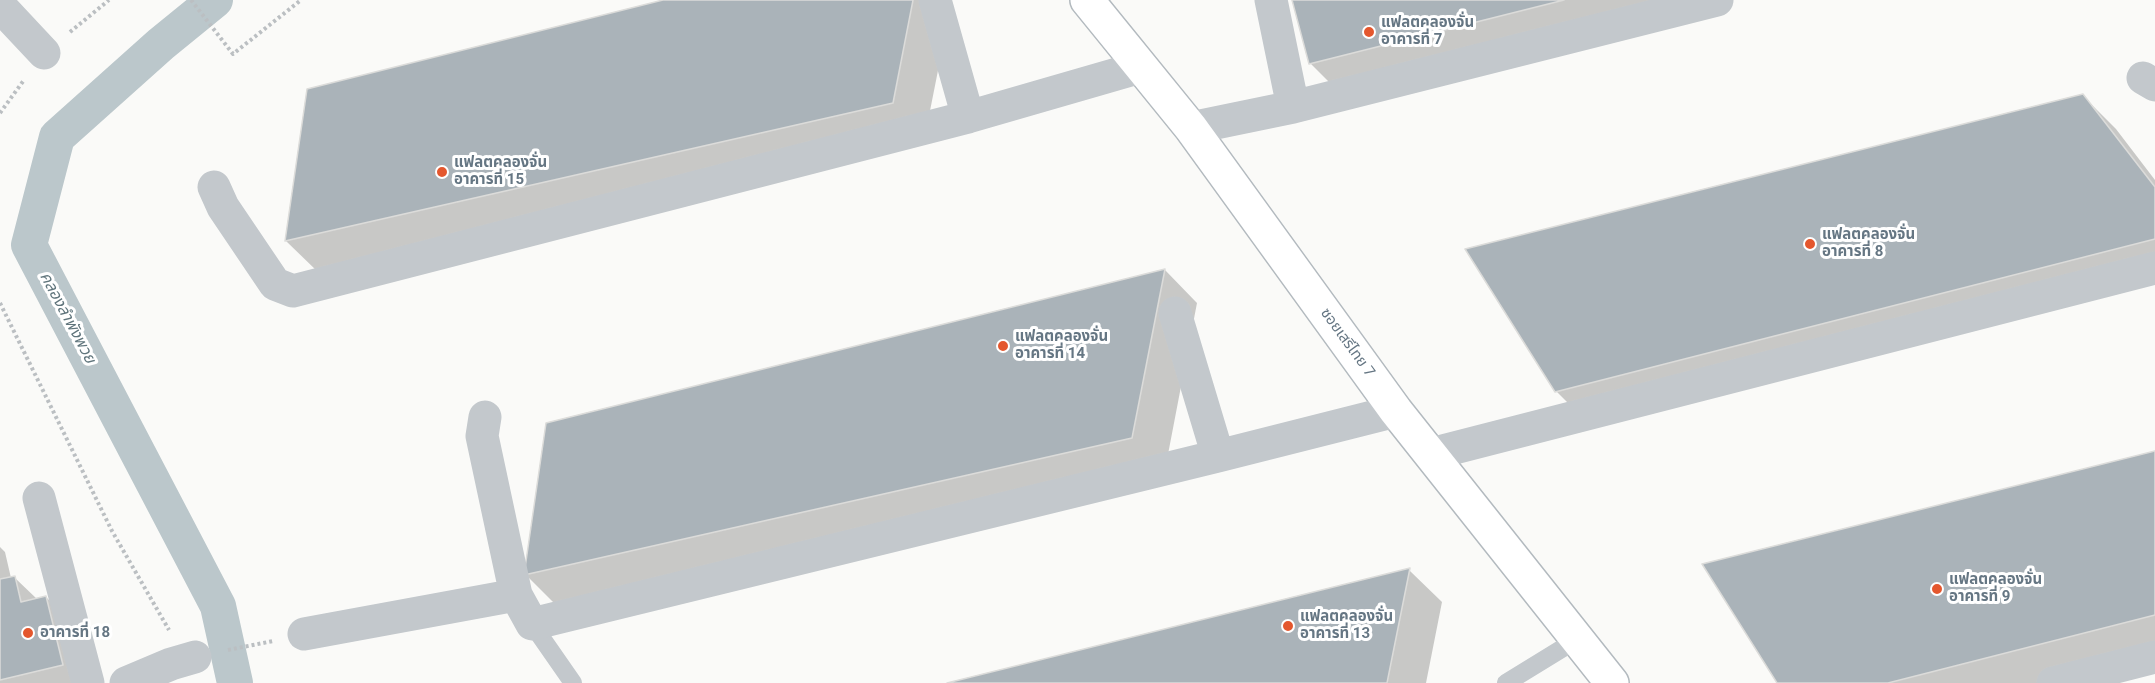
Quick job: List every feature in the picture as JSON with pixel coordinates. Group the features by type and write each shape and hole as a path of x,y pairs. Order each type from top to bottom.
{"street":[{"path":"935,0 968,117"},
{"name":"ซอยเสรีไทย 7","path":"1087,0 1191,128 1396,411 1612,683"},
{"path":"1271,0 1293,107"},
{"path":"1191,128 1293,107 1717,0"},
{"path":"0,6 44,53"},
{"path":"214,187 223,207 275,284 293,291 968,117 1141,67"},
{"path":"1431,454 2155,268"},
{"path":"1175,313 1218,456"},
{"path":"485,417 482,436 516,595 532,624 1396,411"},
{"path":"39,498 88,683"},
{"path":"304,634 516,595"},
{"path":"2053,683 2155,657"},
{"path":"126,683 190,658"}],"lane":[{"path":"532,624 573,683"},
{"path":"1506,683 1576,640"}],"path":[{"path":"191,0 233,54 301,0"},
{"path":"0,303 112,531 190,658 304,634"}],"building":[{"name":"แฟลตคลองจั่น อาคารที่ 15","path":"663,0 913,0 893,103 285,241 307,89"},
{"name":"แฟลตคลองจั่น อาคารที่ 7","path":"1292,0 1564,0 1309,64"},
{"name":"แฟลตคลองจั่น อาคารที่ 8","path":"2083,94 2155,187 2155,239 1555,392 1465,249"},
{"name":"แฟลตคลองจั่น อาคารที่ 14","path":"1165,269 1132,438 524,575 546,423"},
{"name":"แฟลตคลองจั่น อาคารที่ 9","path":"2155,451 2155,615 1888,683 1777,683 1702,564"},
{"name":"แฟลตคลองจั่น อาคารที่ 13","path":"1410,568 1387,683 947,683"},
{"name":"อาคารที่ 18","path":"15,576 21,602 46,596 63,665 0,680 0,579"}],"waterway":[{"name":"คลองลำพังพวย","path":"215,0 161,44 57,137 29,245 218,606 235,683"}],"place":[{"name":"แฟลตคลองจั่น อาคารที่ 7","path":"1369,32"},
{"name":"แฟลตคลองจั่น อาคารที่ 15","path":"442,172"},
{"name":"แฟลตคลองจั่น อาคารที่ 8","path":"1810,244"},
{"name":"แฟลตคลองจั่น อาคารที่ 14","path":"1003,346"},
{"name":"แฟลตคลองจั่น อาคารที่ 9","path":"1937,589"},
{"name":"แฟลตคลองจั่น อาคารที่ 13","path":"1288,626"},
{"name":"อาคารที่ 18","path":"28,633"}]}
